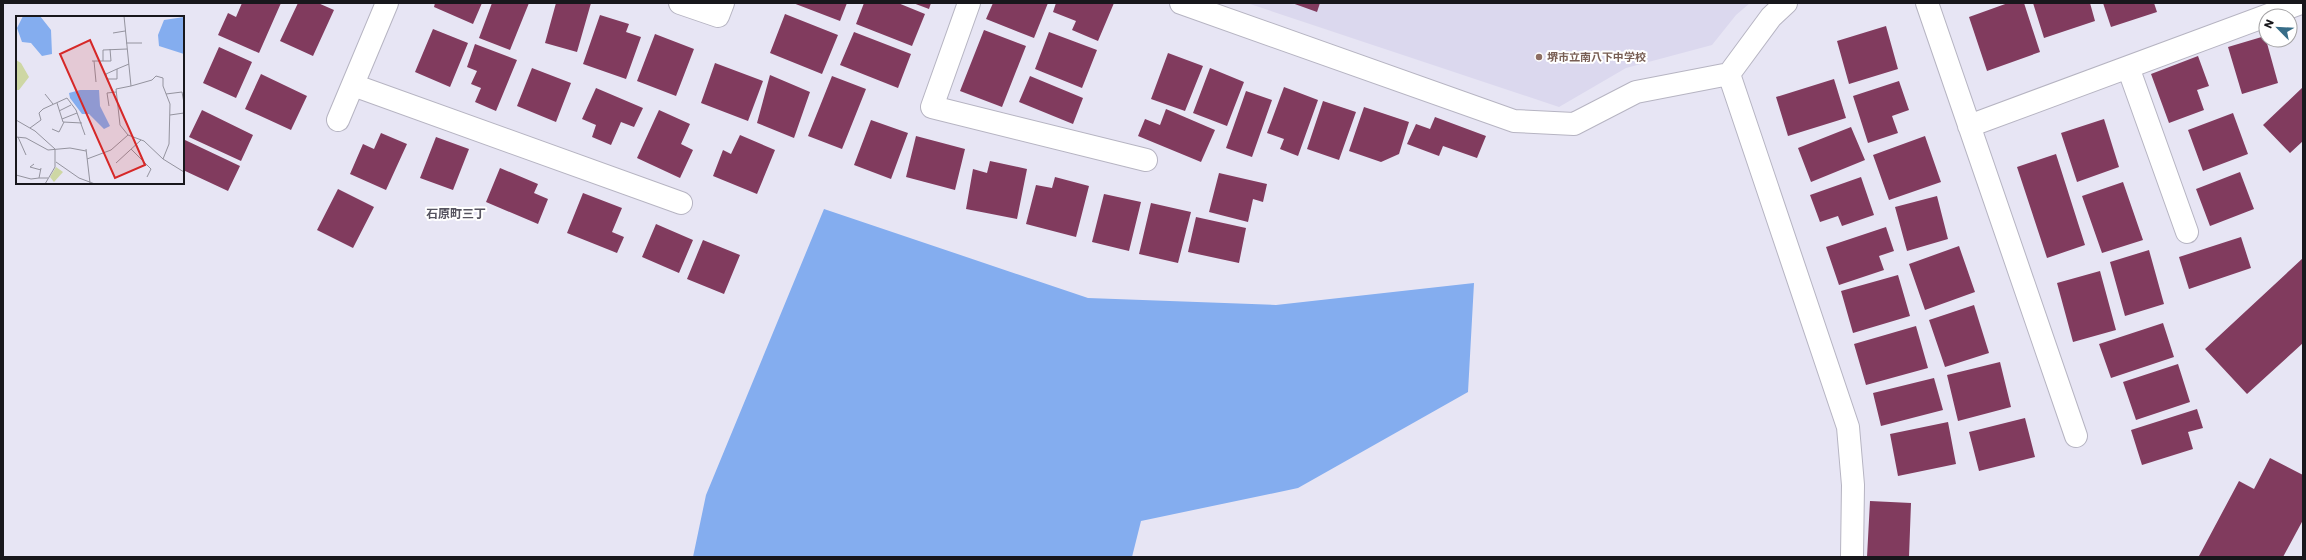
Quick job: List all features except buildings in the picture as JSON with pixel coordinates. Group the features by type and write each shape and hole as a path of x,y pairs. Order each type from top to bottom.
{"street":[{"path":"338,120 387,3"},
{"path":"680,3 718,16 723,3"},
{"path":"969,3 932,107 1146,160"},
{"path":"1181,3 1514,121 1574,124 1636,92 1729,74 1771,17 1786,3"},
{"path":"1927,3 2076,436"},
{"path":"1969,126 2301,3"},
{"path":"2128,67 2187,232"},
{"path":"1729,74 1848,427 1853,485 1852,557"},
{"path":"353,85 681,203"}],"shaded area":[{"name":"堺市立南八下中学校","path":"1247,3 1750,3 1736,15 1712,45 1626,68 1559,107"}],"water":[{"path":"824,209 1088,298 1276,305 1474,283 1468,392 1298,488 1141,521 1132,557 693,557 706,495"}],"place":[{"name":"堺市立南八下中学校","path":"1539,57"}],"district":[{"name":"石原町三丁","path":"456,213"}]}
